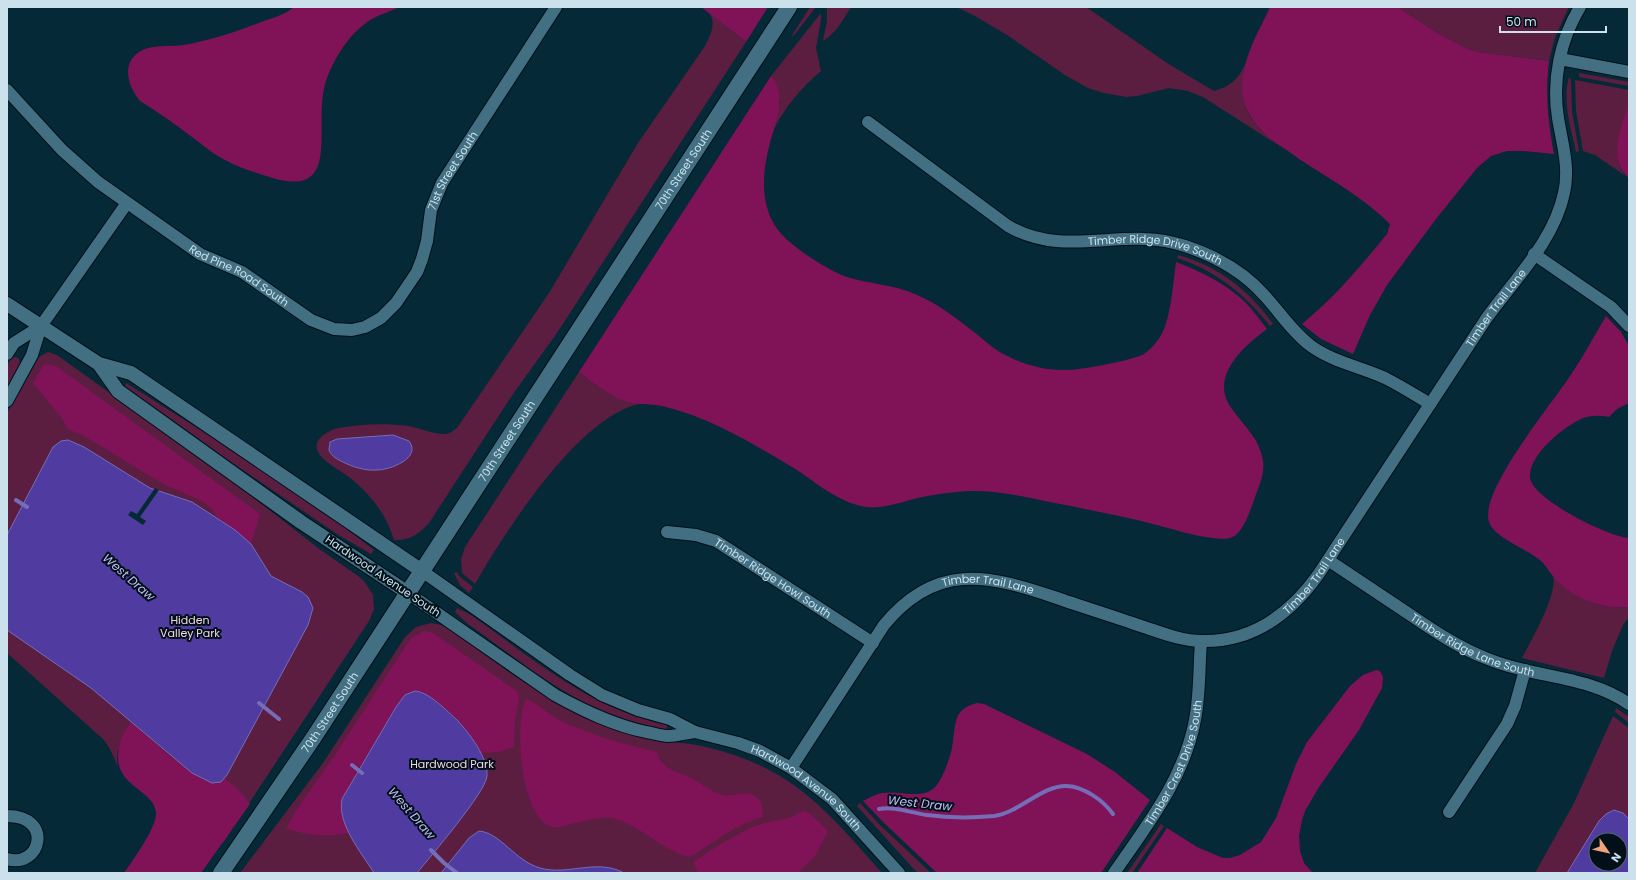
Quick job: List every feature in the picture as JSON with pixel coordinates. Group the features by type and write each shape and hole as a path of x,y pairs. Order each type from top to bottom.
{"main road":[{"name":"70th Street South","path":"221,873 314,737 789,7"}],"street":[{"name":"71st Street South","path":"357,329 372,323 388,313 416,272 426,248 433,205 442,183 556,7"},
{"name":"Timber Trail Lane","path":"791,768 895,612 915,595 931,587 949,581 978,579 1014,584 1158,632 1201,641 1220,640 1240,636 1273,621 1299,599 1328,560 1486,319 1517,280 1554,222 1565,189 1566,172 1565,153 1558,118 1556,98 1557,81 1560,59 1567,35 1580,7"},
{"path":"1560,59 1629,72"},
{"name":"Red Pine Road South","path":"7,90 88,175 200,254 242,272 315,322 334,329 357,329"},
{"name":"Timber Ridge Drive South","path":"868,122 1008,226 1027,235 1044,240 1064,242 1133,238 1154,239 1183,245 1216,258 1239,273 1256,287 1290,327 1312,346 1329,356 1385,378 1430,404"},
{"path":"7,401 32,356 41,326 127,203"},
{"path":"1534,254 1611,308 1629,326"},
{"name":"Hardwood Avenue South","path":"7,304 99,364 131,373 422,571 570,675 602,695 638,710 670,719 695,732 738,743 760,752 791,768 832,799 899,873"},
{"path":"7,354 14,343 41,326"},
{"name":"Hardwood Avenue South","path":"99,364 118,391 301,522 408,592 555,695 602,719 632,729 667,736 695,732"},
{"name":"Timber Ridge Howl South","path":"667,532 696,534 716,541 873,643"},
{"name":"Timber Ridge Lane South","path":"1328,560 1455,644 1489,660 1596,687 1629,704"},
{"name":"Timber Crest Drive South","path":"1114,873 1166,797 1184,757 1195,720 1201,641"},
{"path":"1450,812 1507,724 1515,706 1525,670"},
{"path":"7,816 22,817 31,823 37,833 38,842 28,857 15,861 7,859"}],"green space":[{"path":"810,7 816,7 791,37"},
{"path":"827,7 851,7 835,30 823,41 827,21"},
{"path":"956,7 1086,7 1170,65 1214,91 1233,82 1240,74 1245,64 1242,90 1247,110 1259,128 1278,145 1203,97 1188,91 1169,88 1137,96 1126,97 1088,88 1065,75 1007,35 975,16"},
{"path":"1398,7 1569,7 1555,37 1549,61 1480,52 1468,49 1436,32"},
{"path":"709,13 746,42 557,333 513,394 429,523 409,538 394,540 391,530 376,504 346,475 320,455 317,450 318,441 325,434 334,429 373,424 399,425 444,434 457,428 549,293 638,143 705,46 711,34 713,25"},
{"path":"821,13 816,48 821,71 794,98 774,129 780,101 771,76"},
{"path":"1579,73 1629,82 1629,86 1579,77"},
{"path":"1569,77 1571,80 1572,112 1579,151 1576,152 1566,95"},
{"path":"1575,80 1629,90 1629,106 1621,133 1618,153 1621,170 1627,177 1595,155 1583,151 1576,111"},
{"path":"1178,255 1206,266 1232,281 1254,300 1273,324 1270,326 1240,294 1229,285 1191,263 1177,258"},
{"name":"Hidden Valley Park","path":"48,352 57,355 231,480 318,548 358,576 364,581 373,595 374,609 369,621 223,843 118,750 118,767 104,740 7,653 7,413 39,357"},
{"path":"16,357 19,359 20,364 7,389 7,366 11,358"},
{"path":"579,372 593,383 615,396 639,404 616,413 592,430 568,453 545,479 524,508 475,584 462,573 461,559 465,547"},
{"path":"126,383 283,484 374,550 371,554 337,534 234,464 125,386"},
{"path":"457,572 459,576 473,587 469,593 460,585 454,573"},
{"path":"1553,576 1577,596 1598,604 1629,607 1629,617 1623,625 1612,651 1604,678 1522,658 1548,605 1552,594"},
{"path":"457,608 471,615 540,665 588,695 639,717 667,725 667,729 639,724 612,716 586,704 537,674 468,624 455,612"},
{"name":"Hardwood Park","path":"431,623 441,625 451,630 539,692 576,713 596,722 639,736 710,748 739,757 764,768 787,781 826,812 882,873 240,873 323,763 405,637 416,627"},
{"path":"1616,708 1629,717 1629,723 1615,712"},
{"path":"1613,716 1629,728 1629,819 1623,814 1616,812 1606,814 1593,832 1588,832 1588,840 1567,873 1535,873 1574,803"},
{"path":"860,803 880,825 931,873 918,873 857,806"},
{"path":"1161,824 1164,826 1132,873 1127,873"}],"shaded area":[{"path":"294,7 400,7 375,17 364,24 350,38 333,63 324,89 322,142 319,163 315,172 309,178 293,182 283,181 240,167 222,159 140,101 132,89 128,76 128,69 133,57 144,49 184,45 213,38 278,16"},
{"path":"701,7 768,7 746,42"},
{"path":"1270,7 1398,7 1436,32 1468,49 1480,52 1549,61 1547,85 1548,108 1554,154 1507,151 1491,156 1477,168 1436,219 1387,285 1370,315 1353,354 1321,339 1302,324 1314,314 1357,270 1387,234 1390,224 1358,197 1271,139 1257,126 1249,114 1242,93 1243,75 1248,55"},
{"path":"771,76 779,92 780,101 777,120 771,138 765,168 764,190 768,211 778,230 801,251 832,271 850,278 915,294 939,306 995,349 1013,359 1028,365 1045,369 1069,370 1116,362 1144,354 1155,344 1164,330 1171,301 1176,262 1213,279 1229,289 1245,302 1267,329 1239,353 1226,374 1224,385 1226,397 1232,409 1255,439 1259,446 1263,461 1261,479 1250,512 1239,532 1231,538 1225,539 1206,537 1071,506 1020,496 981,491 945,493 881,507 865,507 848,502 832,494 792,467 718,426 670,408 656,405 635,404 625,401 591,382 579,372"},
{"path":"1629,104 1629,178 1622,171 1617,152 1620,132"},
{"path":"1606,316 1621,332 1629,346 1629,403 1617,409 1609,417 1586,417 1563,430 1540,452 1534,461 1530,478 1534,487 1544,496 1573,516 1605,531 1629,538 1629,607 1610,607 1600,605 1572,593 1557,581 1542,562 1505,539 1492,528 1489,522 1489,508 1495,490 1505,470 1534,426 1575,369"},
{"path":"44,364 56,366 260,514 251,544 217,517 213,510 202,501 163,484 86,437 68,429 61,417 33,383"},
{"path":"424,631 433,633 517,691 519,698 515,721 514,747 498,752 481,753 463,726 437,702 419,691 405,695 396,707 356,773 342,814 349,833 317,835 301,833 286,828 297,809 333,758 407,644 412,638"},
{"path":"1376,670 1380,671 1383,677 1382,688 1359,730 1319,787 1305,811 1302,820 1299,836 1300,851 1304,863 1313,873 1137,873 1167,828 1197,847 1223,858 1230,858 1240,855 1261,842 1276,818 1296,764 1307,742 1350,686 1363,675"},
{"path":"526,699 558,719 586,732 657,752 660,761 669,769 691,778 718,794 753,795 760,801 763,817 737,828 689,857 679,854 635,827 616,819 598,818 560,827 553,827 542,821 533,808 527,790 520,748 522,711"},
{"path":"977,703 984,704 1087,754 1115,772 1150,800 1101,873 937,873 863,801 878,794 890,792 911,794 925,793 936,786 945,771 952,746 956,722 960,712"},
{"path":"131,722 183,767 205,780 215,783 222,781 224,778 237,788 250,804 201,873 124,873 148,835 155,820 156,814 154,806 149,799 127,780 121,772 118,762 120,742"},
{"path":"803,811 809,813 828,831 815,856 798,873 698,873 693,862 724,842 750,828 764,823 789,818"}],"water":[{"path":"393,435 409,441 412,447 408,458 403,462 389,468 368,470 351,466 335,458 329,450 330,442 337,439"},
{"path":"68,440 84,447 150,488 192,502 235,530 251,544 271,576 302,592 308,597 313,608 308,625 227,775 221,782 212,783 192,773 91,688 7,630 7,535 53,447 61,441"},
{"path":"415,691 420,692 438,702 462,725 481,753 487,776 484,784 468,810 417,873 374,873 346,828 341,808 342,799 396,707 405,695"},
{"path":"1614,810 1623,813 1629,819 1629,873 1567,873 1588,839 1588,872 1628,872 1628,832 1592,832 1599,821 1606,814"},
{"path":"479,831 494,837 523,860 540,868 561,870 603,867 624,873 441,873 469,838"}],"pier":[{"path":"155,488 159,490 140,517 146,521 143,525 128,515 131,511 137,514"}],"waterway":[{"name":"West Draw","path":"16,500 27,507"},
{"name":"West Draw","path":"259,703 279,719"},
{"name":"West Draw","path":"352,765 362,773"},
{"name":"West Draw","path":"879,809 897,809 944,817 994,816 1012,810 1049,790 1067,786 1080,789 1093,795 1099,799 1113,814"},
{"name":"West Draw","path":"431,850 457,873"}]}
